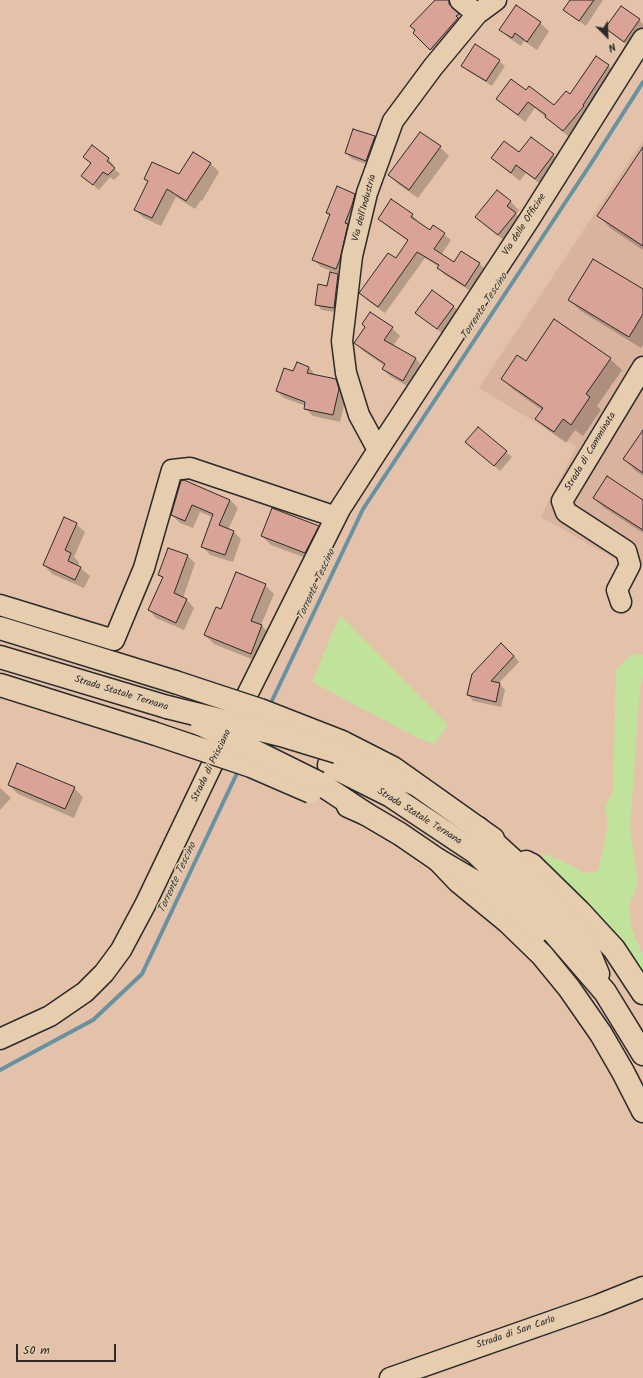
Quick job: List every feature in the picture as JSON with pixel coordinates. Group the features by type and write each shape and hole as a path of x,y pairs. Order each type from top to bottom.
{"main road":[{"path":"0,628 260,710 328,767 366,814 400,834 438,860 484,887 525,919 605,992"},
{"name":"Strada Statale Ternana","path":"0,657 167,707 328,767 391,796 475,852 529,904 605,992 643,1054"},
{"path":"0,685 153,733 251,766 328,767 415,784 532,865 579,911 614,949 643,993"},
{"path":"478,828 525,871 584,940 605,992"},
{"path":"438,860 458,881 518,931 542,955 569,988 601,1034 643,1111"}],"street":[{"path":"460,0 477,14"},
{"name":"Via dell'Industria","path":"378,450 359,415 346,372 342,341 352,256 367,193 393,121 433,67 477,14 496,0"},
{"name":"Via delle Officine","path":"378,450 529,220 643,39"},
{"name":"Strada di Camminata","path":"621,602 617,590 630,565 626,551 566,512 562,501 643,367"},
{"name":"Strada di Prisciano","path":"0,1039 50,1016 85,992 104,973 121,950 145,905 212,765 336,517 378,450"},
{"path":"0,605 114,640 144,568 172,470 190,468 336,517"},
{"name":"Strada di San Carlo","path":"390,1378 598,1305 643,1287"}],"shaded area":[{"path":"643,140 643,564 638,572 541,517 576,447 479,388"}],"green space":[{"path":"340,615 448,725 434,744 414,736 312,682"},
{"path":"630,655 643,655 643,677 640,686 630,828 638,882 629,907 632,929 643,956 643,979 632,960 595,912 558,882 541,853 561,860 585,873 598,871 608,825 605,805 613,792 616,670"}],"building":[{"path":"435,0 449,0 449,4 459,14 456,16 458,18 430,50 413,33 415,30 410,26"},
{"path":"570,0 594,0 579,21 563,10"},
{"path":"516,5 541,22 527,42 515,33 512,38 499,30"},
{"path":"621,6 640,19 624,42 605,28"},
{"path":"475,44 500,60 486,81 461,66"},
{"path":"596,56 609,65 583,105 584,106 563,131 545,117 546,115 528,102 518,115 496,99 511,79 526,90 529,86 554,105 566,91 570,94"},
{"path":"353,129 375,136 366,161 345,153"},
{"path":"420,132 441,146 409,190 388,175"},
{"path":"531,137 554,154 535,179 516,165 511,173 491,158 504,141 519,152"},
{"path":"92,145 109,158 107,161 115,168 108,175 103,172 93,185 81,176 91,163 83,157"},
{"path":"643,147 643,246 597,216"},
{"path":"193,152 211,163 186,201 167,189 152,218 134,210 148,181 144,179 152,162 179,174"},
{"path":"337,186 355,194 345,223 348,224 340,259 336,269 312,260 330,214 326,213"},
{"path":"497,190 511,201 507,206 516,213 498,235 475,217"},
{"path":"391,199 413,214 411,217 430,230 433,225 445,233 434,249 454,262 461,251 480,263 465,286 437,268 439,265 417,252 378,307 359,293 388,253 396,258 408,240 378,219"},
{"path":"593,259 643,289 643,314 629,337 568,300"},
{"path":"330,272 338,274 334,308 315,305 318,284 327,286"},
{"path":"432,290 454,306 437,329 415,313"},
{"path":"370,312 393,327 384,340 416,358 403,381 382,369 385,364 354,343 365,327 362,324"},
{"path":"554,319 611,358 586,394 590,397 571,425 563,419 554,432 535,419 543,408 501,379 517,355 526,361"},
{"path":"297,362 309,367 307,373 336,379 339,389 333,415 304,409 305,402 276,391 284,368 293,371"},
{"path":"478,427 507,451 494,466 465,442"},
{"path":"643,430 643,473 623,459"},
{"path":"607,476 643,500 643,530 593,498"},
{"path":"184,480 230,500 219,525 234,531 225,555 201,547 213,514 192,505 185,521 171,515 181,481"},
{"path":"272,508 319,526 305,553 261,536"},
{"path":"64,517 77,523 65,550 71,553 68,561 81,567 75,580 43,565"},
{"path":"168,548 188,555 174,593 187,599 176,623 148,610 163,577 158,575"},
{"path":"236,572 266,584 251,621 262,625 251,654 204,635 216,607 221,609"},
{"path":"501,643 514,656 491,681 500,683 496,702 467,695 472,674"},
{"path":"17,763 75,787 65,809 8,785"}],"waterway":[{"name":"Torrente Tescino","path":"269,707 363,509 592,162 643,82"},
{"name":"Torrente Tescino","path":"0,1070 93,1020 142,974 239,769"}]}
